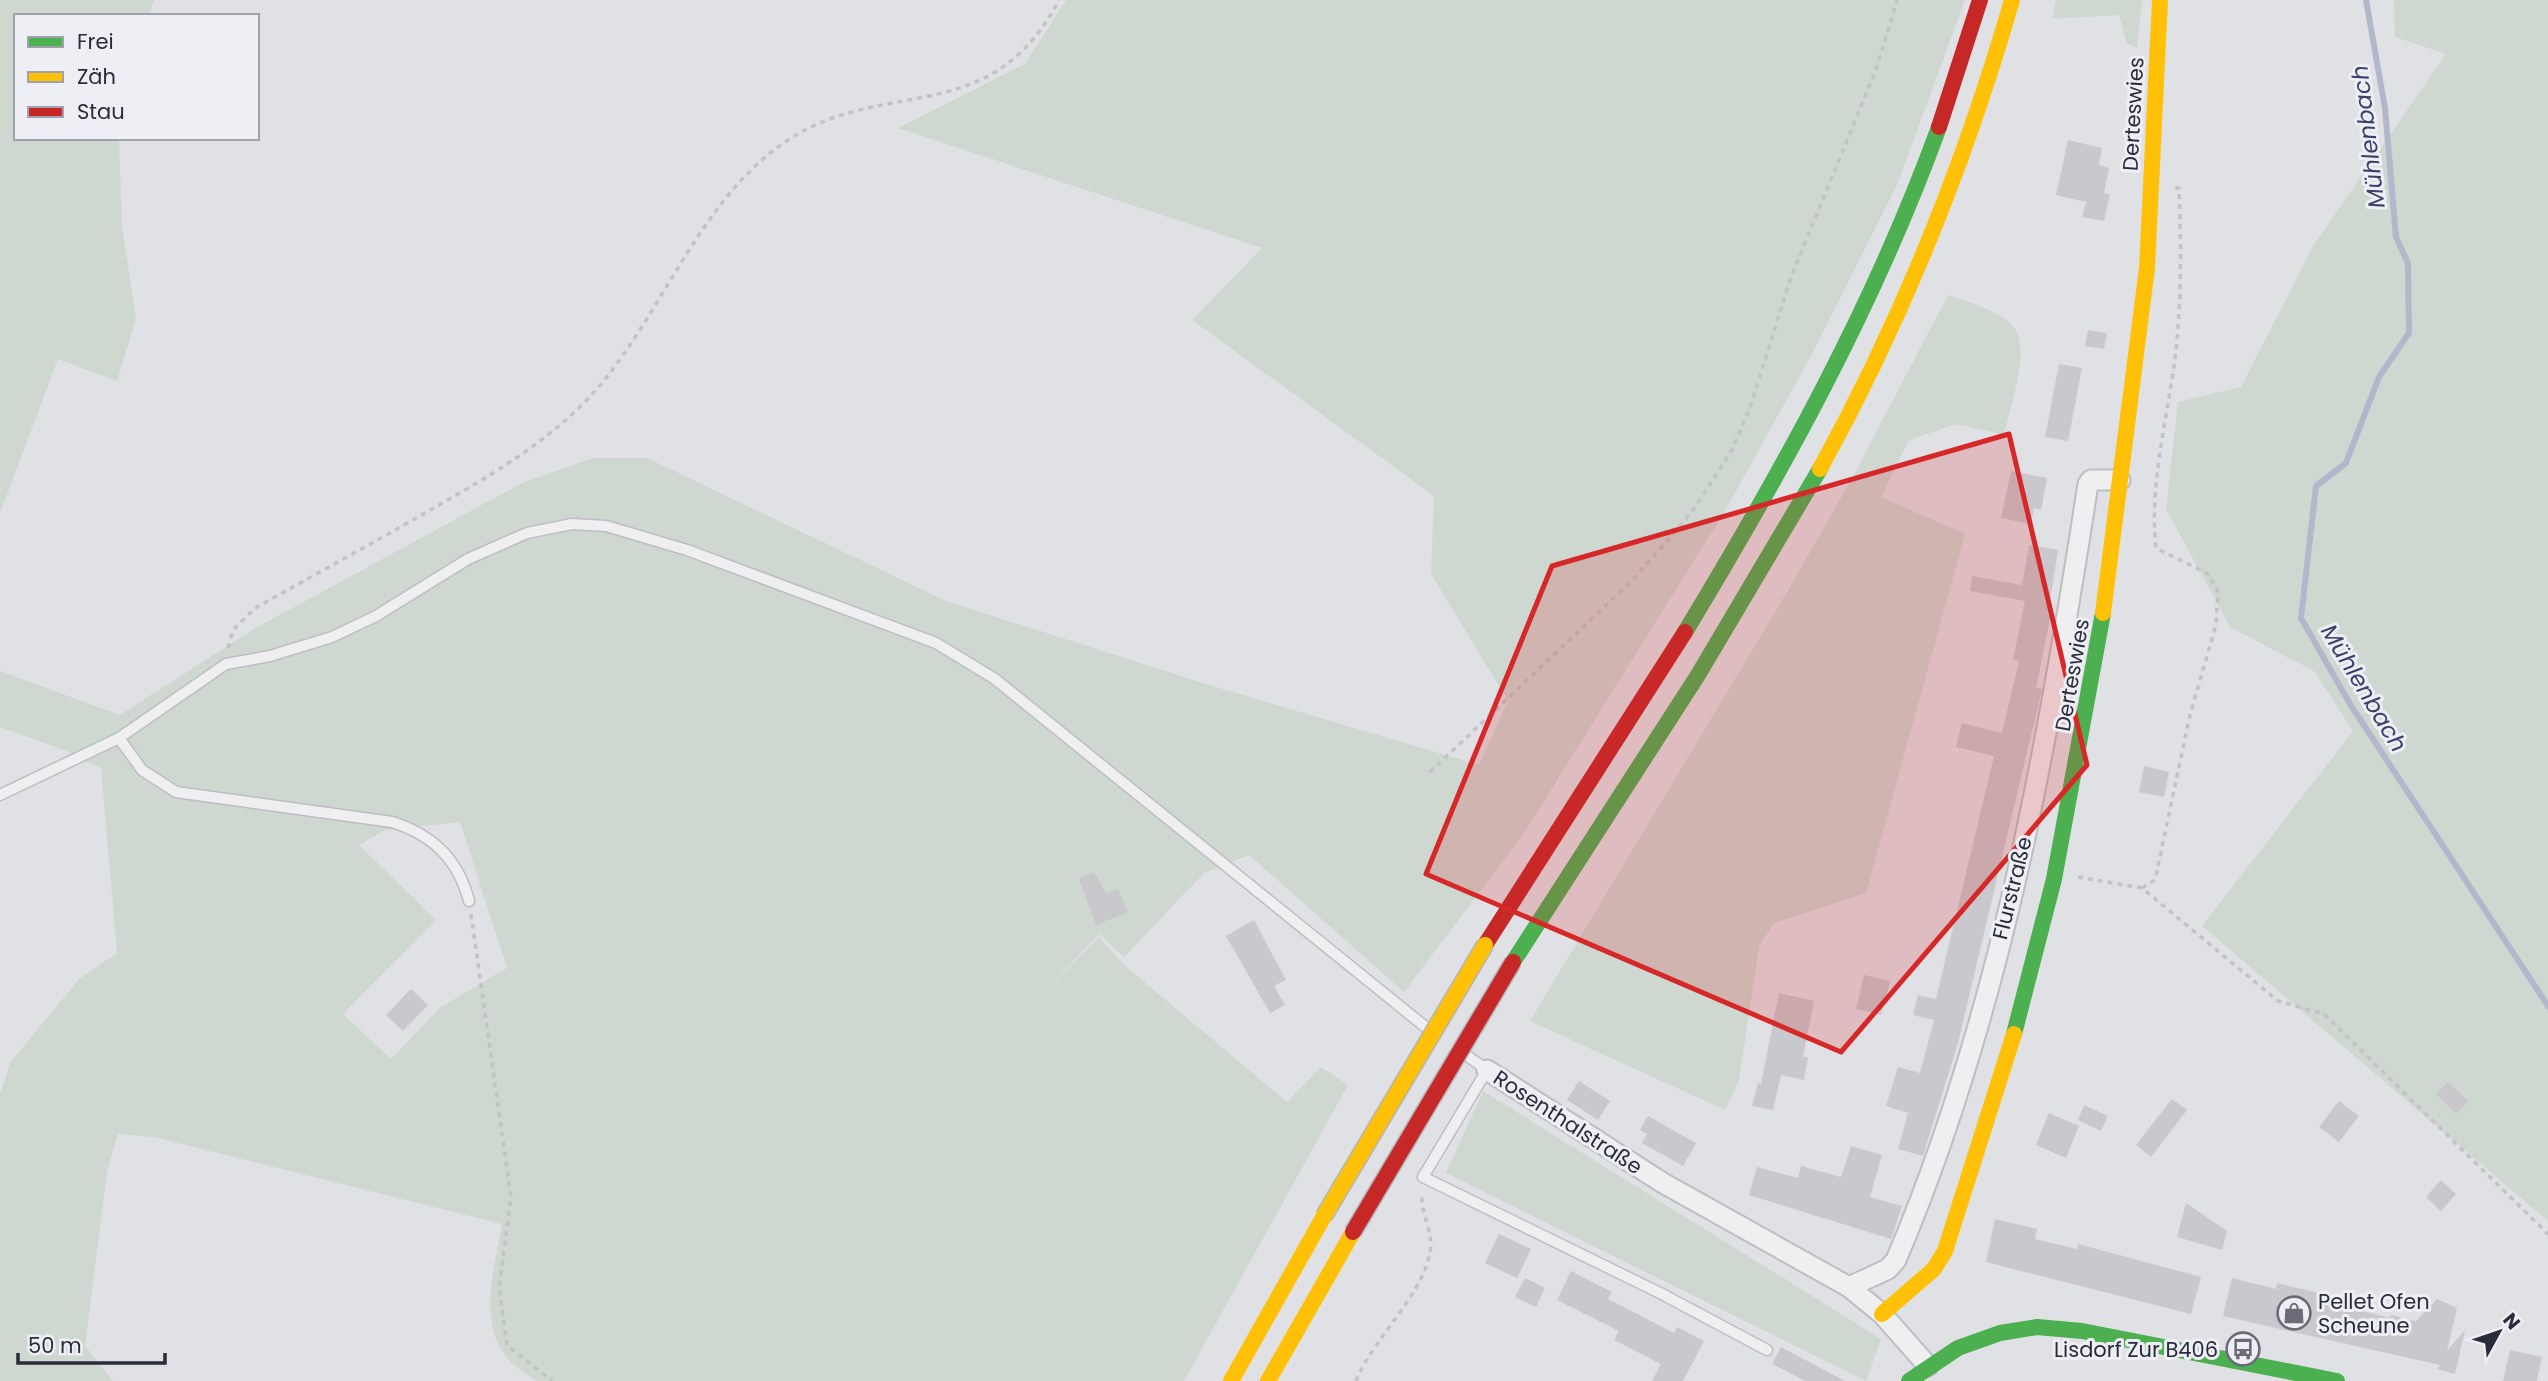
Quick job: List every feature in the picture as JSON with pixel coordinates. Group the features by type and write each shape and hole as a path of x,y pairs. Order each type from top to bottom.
{"main road":[{"path":"1231,1381 1324,1216 1485,944 1770,490 1887,259 1945,113 1980,0"},
{"path":"1268,1381 1513,962 1804,499 1888,333 1948,192 1977,116 2012,0"},
{"name":"Derteswies","path":"1882,1314 1934,1269 1945,1251 2016,1026 2054,879 2102,625 2147,268 2160,0"},
{"path":"1909,1381 1958,1348 2000,1333 2037,1327 2082,1331 2336,1381"}],"street":[{"name":"Flurstraße","path":"1849,1287 1888,1269 1896,1260 1953,1108 2035,796 2056,693 2088,484 2091,480 2120,480"},
{"name":"Rosenthalstraße","path":"1487,1070 1663,1182 1849,1287 1882,1314 1928,1366"}],"lane":[{"path":"0,795 41,778 119,738 226,664 270,656 332,637 376,616 468,559 527,533 572,524 607,526 645,536 936,643 995,679 1215,855 1400,1009 1443,1039"},
{"path":"119,738 142,771 176,792 392,822 416,829 439,846 456,866 469,901"},
{"path":"1454,1047 1487,1070"},
{"name":"Rosenthalstraße","path":"1423,1177 1487,1070"},
{"path":"1423,1177 1660,1293 1767,1350"}],"path":[{"path":"226,664 233,630 255,608 478,482 550,432 575,410 629,349 691,247 725,202 756,167 781,147 819,125 864,111 949,92 985,79 1017,57 1039,34 1059,0"},
{"path":"1430,772 1632,581 1692,512 1713,483 1732,450 1750,408 1791,276 1877,67 1897,0"},
{"path":"2142,888 2155,880 2190,715 2216,625 2218,592 2208,574 2156,548 2156,491 2175,357 2181,228 2179,188 2151,191"},
{"path":"2054,879 2074,877 2142,888 2278,1001 2325,1014 2548,1234"},
{"path":"469,901 511,1197 499,1288 508,1345 552,1381"},
{"path":"1356,1381 1417,1283 1430,1252 1429,1224 1421,1201 1423,1177"}],"highlighted area":[{"path":"2009,434 2087,765 1841,1052 1426,874 1552,566"}],"shaded area":[{"path":"0,0 154,0 150,14 14,14 14,140 119,140 122,227 136,318 117,381 58,359 0,513"},
{"path":"1066,0 1965,0 1897,185 1811,356 1725,511 1524,833 1404,992 1249,855 1204,873 1124,957 1099,934 1041,996 1099,937 1123,964 1287,1102 1321,1067 1348,1085 1184,1381 536,1381 510,1361 493,1331 492,1277 502,1224 154,1137 118,1134 107,1172 85,1346 113,1381 0,1381 0,1095 10,1063 79,979 117,953 101,768 64,750 0,727 0,671 120,715 254,629 522,483 593,458 647,458 946,601 1209,685 1479,765 1508,701 1431,574 1434,496 1192,320 1262,248 898,128 1025,64","holes":["460,822 507,968 441,1007 391,1059 343,1014 436,920 359,845 385,830"]},
{"path":"2056,0 2142,0 2137,48 2127,43 2119,15 2052,19"},
{"path":"2394,0 2548,0 2548,1221 2202,926 2353,731 2314,671 2230,627 2166,509 2178,402 2241,387 2313,246 2446,54 2395,37"},
{"path":"1948,295 2004,318 2011,323 2019,339 2020,366 2004,435 1956,424 1909,440 1881,497 1965,534 1866,893 1774,923 1759,946 1739,1080 1725,1110 1530,1021 1793,582 1849,484"},
{"path":"1483,1091 1881,1339 1866,1381 1446,1173"}],"building":[{"path":"2068,140 2102,148 2099,165 2109,168 2104,193 2110,194 2104,221 2082,217 2086,202 2056,195"},
{"path":"2088,330 2107,333 2104,349 2085,346"},
{"path":"2059,364 2082,368 2068,441 2045,437"},
{"path":"2011,471 2047,478 2041,510 2034,508 2031,524 2001,518"},
{"path":"2029,545 2058,550 2049,607 2052,608 2036,688 2042,689 1958,1043 1923,1156 1898,1149 1908,1113 1886,1106 1898,1067 1920,1073 1934,1020 1913,1015 1918,995 1936,999 1994,756 1956,747 1962,723 2002,733 2019,661 2013,660 2025,601 1970,591 1972,576 2022,585"},
{"path":"2144,766 2169,772 2164,797 2139,792"},
{"path":"1094,872 1106,894 1118,889 1128,912 1096,925 1079,879"},
{"path":"1254,920 1286,980 1274,986 1285,1005 1270,1013 1226,936"},
{"path":"1864,975 1890,981 1881,1015 1856,1009"},
{"path":"411,989 428,1005 403,1031 386,1015"},
{"path":"1779,993 1814,1001 1803,1057 1808,1057 1804,1080 1781,1075 1773,1110 1752,1106 1758,1083 1761,1084"},
{"path":"1579,1081 1610,1101 1598,1120 1567,1100"},
{"path":"2448,1082 2468,1101 2456,1114 2436,1094"},
{"path":"2172,1099 2187,1110 2151,1157 2136,1145"},
{"path":"2339,1101 2359,1116 2339,1142 2319,1127"},
{"path":"2084,1105 2108,1116 2101,1131 2078,1120"},
{"path":"2049,1113 2079,1126 2066,1158 2036,1145"},
{"path":"1648,1116 1696,1143 1683,1166 1642,1143 1647,1134 1640,1130"},
{"path":"1851,1146 1882,1155 1870,1197 1902,1206 1891,1239 1749,1195 1757,1167 1798,1178 1801,1166 1841,1177"},
{"path":"2441,1180 2456,1194 2441,1211 2426,1197"},
{"path":"2186,1203 2227,1231 2222,1250 2177,1237"},
{"path":"1995,1219 2037,1229 2035,1239 2077,1249 2078,1244 2201,1277 2191,1314 1986,1262"},
{"path":"1499,1234 1531,1249 1517,1278 1485,1263"},
{"path":"1571,1271 1612,1292 1608,1299 1674,1333 1677,1327 1704,1341 1683,1381 1652,1381 1661,1364 1614,1340 1619,1331 1557,1300"},
{"path":"1525,1278 1545,1288 1536,1307 1515,1297"},
{"path":"2232,1278 2276,1289 2277,1283 2327,1295 2326,1298 2347,1303 2346,1307 2390,1318 2391,1315 2416,1321 2437,1299 2457,1308 2447,1351 2465,1330 2455,1374 2437,1369 2440,1365 2223,1316"},
{"path":"1781,1347 1845,1381 1805,1381 1772,1364"},
{"path":"2510,1350 2542,1357 2537,1381 2503,1381"}],"waterway":[{"name":"Mühlenbach","path":"2366,0 2385,108 2396,237 2408,263 2409,333 2379,377 2346,463 2316,486 2301,618 2350,704 2548,1006"}],"traffic: fast":[{"path":"1685,632 1757,510 1856,323 1886,259 1939,127"},
{"path":"1513,962 1698,675 1820,469"},
{"path":"2014,1034 2054,879 2103,613"},
{"path":"1909,1381 1958,1348 2000,1333 2037,1327 2082,1331 2337,1381"}],"traffic: slow":[{"path":"1820,469 1878,356 1929,240 1974,121 2012,0"},
{"path":"2103,613 2147,268 2160,0"},
{"path":"1324,1216 1485,945"},
{"path":"1882,1314 1934,1269 1945,1251 2014,1034"},
{"path":"1231,1381 1324,1216"},
{"path":"1268,1381 1353,1232"}],"traffic: jam":[{"path":"1939,127 1980,0"},
{"path":"1485,945 1685,632"},
{"path":"1353,1232 1513,962"}],"place":[{"name":"Pellet Ofen Scheune","path":"2294,1313"},
{"name":"Lisdorf Zur B406","path":"2243,1349"}]}
